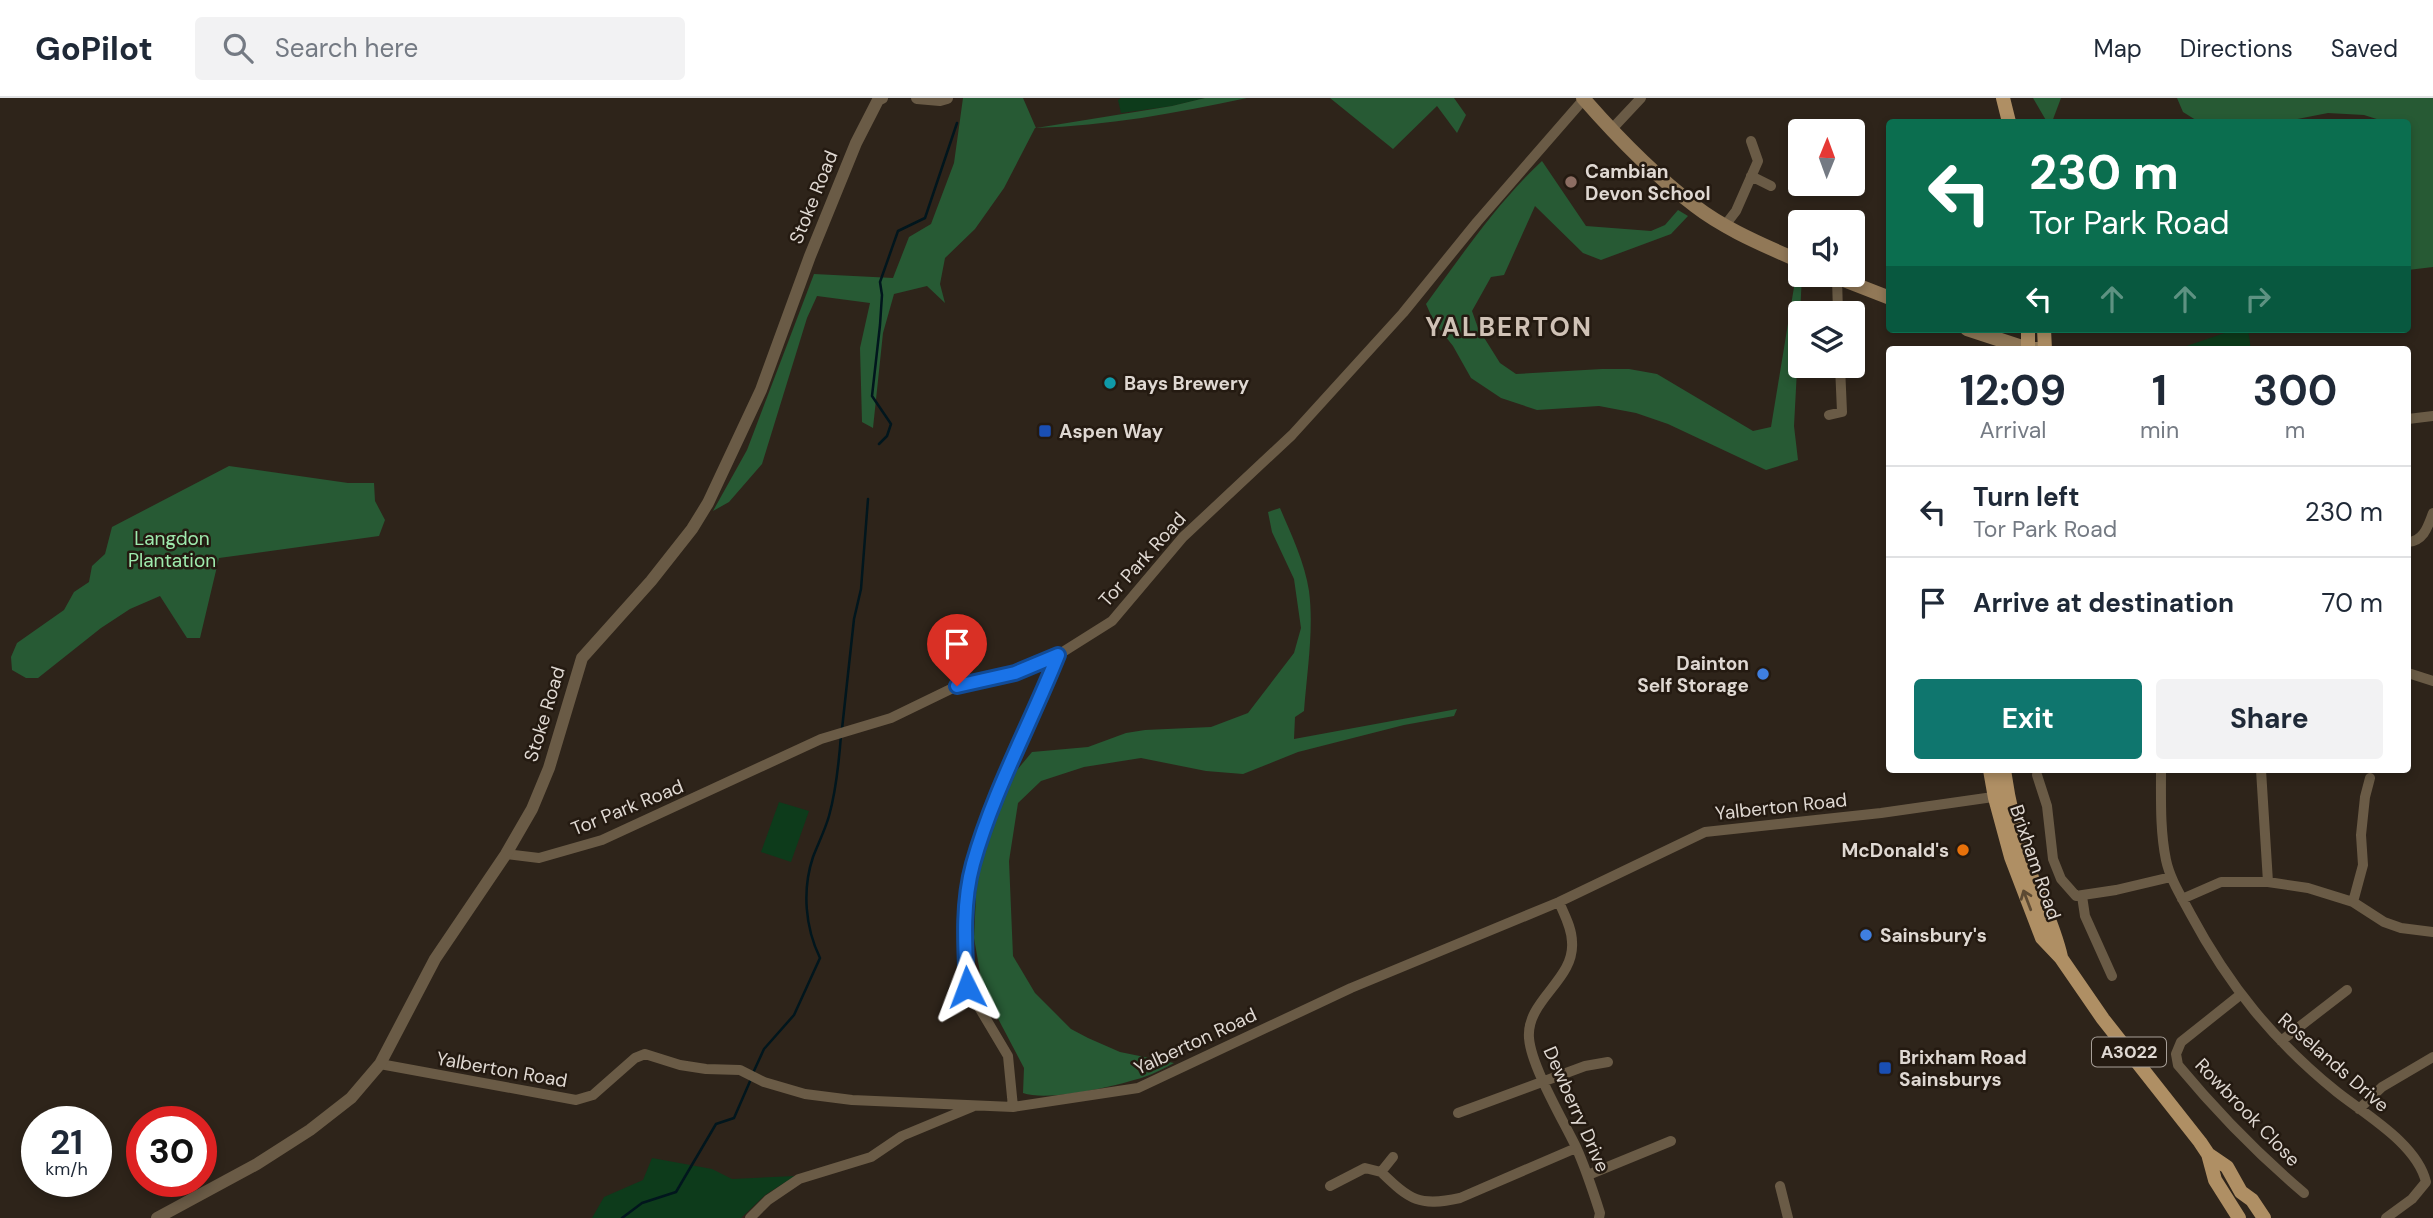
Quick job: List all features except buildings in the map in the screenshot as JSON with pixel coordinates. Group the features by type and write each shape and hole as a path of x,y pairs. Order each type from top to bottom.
{"main road":[{"path":"2003,98 2008,119"},
{"path":"1583,99 1611,130 1697,208 1788,256"},
{"path":"1862,287 1886,296"},
{"path":"1979,333 2017,346"},
{"name":"Brixham Road","path":"1991,773 2001,796 2011,857 2042,938 2061,958 2104,1019 2208,1154 2215,1180 2239,1218"},
{"name":"Brixham Road","path":"2001,796 2004,773"},
{"path":"2208,1154 2227,1167 2241,1192 2243,1208 2250,1218"},
{"path":"2241,1192 2252,1200 2264,1218"}],"street":[{"name":"Stoke Road","path":"157,1218 257,1164 310,1130 351,1098 380,1064 435,959 506,854 532,809 549,768 582,658 651,580 692,529 708,503 761,390 810,256 856,143 878,100 882,98"},
{"path":"917,98 947,98"},
{"path":"1611,130 1641,98"},
{"name":"Tor Park Road","path":"506,854 539,858 602,840 832,736 891,718 957,686 1015,673 1058,655 1112,621 1183,537 1292,435 1404,313 1477,222 1583,99"},
{"path":"1726,225 1736,211 1758,161 1751,141"},
{"path":"1751,176 1771,187"},
{"path":"1829,415 1842,412 1841,378"},
{"path":"2411,419 2433,416"},
{"path":"2411,542 2415,542 2426,532 2433,513"},
{"path":"1013,1107 1008,1056 967,987 964,920 972,865 1004,778 1058,655"},
{"path":"2411,674 2433,681"},
{"name":"Roselands Drive","path":"2161,773 2166,860 2171,877 2202,936 2240,995 2281,1041 2329,1085 2396,1138 2423,1172 2429,1184 2386,1218"},
{"path":"2262,773 2268,882"},
{"path":"2037,775 2048,806 2053,859 2061,879 2076,896 2171,877"},
{"path":"2353,902 2363,865 2361,835 2365,797 2371,778"},
{"name":"Yalberton Road","path":"380,1064 576,1100 593,1095 635,1058 645,1054 680,1065 740,1070 764,1082 805,1094 852,1100 1013,1107 1138,1088 1350,988 1559,902 1705,832 1881,813 2001,796"},
{"path":"2182,899 2221,882 2268,882 2308,888 2353,902 2384,922 2401,928 2433,932"},
{"path":"2082,896 2085,916 2112,975"},
{"name":"Dewberry Drive","path":"1559,902 1573,944 1568,962 1534,1011 1528,1026 1529,1042 1544,1081 1588,1175 1600,1213 1599,1218"},
{"path":"2281,1041 2347,990"},
{"name":"Rowbrook Close","path":"2240,995 2181,1042 2176,1054 2178,1065 2260,1155 2304,1194"},
{"path":"2359,1109 2382,1087 2433,1056"},
{"path":"1458,1113 1585,1066 1608,1062"},
{"path":"750,1218 768,1200 799,1179 872,1157 902,1136 975,1105"},
{"path":"1588,1175 1671,1141"},
{"path":"1330,1186 1365,1168 1381,1172 1404,1195 1416,1200 1444,1202 1460,1198 1576,1148"},
{"path":"1381,1172 1393,1157"},
{"path":"1780,1186 1788,1218"}],"green space":[{"path":"963,98 1023,98 1036,128 1004,188 975,229 945,258 940,284 945,303 927,286 894,294 883,333 873,428 862,422 860,348 870,303 817,296 807,318 762,464 729,502 713,511 747,450 814,274 893,278 909,237 931,224 954,163"},
{"path":"1205,98 1121,113 1118,100"},
{"path":"1205,98 1247,98 1141,118 1036,128 1172,106"},
{"path":"1330,98 1454,98 1466,115 1457,133 1437,106 1393,149"},
{"path":"2033,98 2061,98 2053,119 2045,119"},
{"path":"2177,98 2433,98 2433,267 2411,270 2411,119 2377,119 2364,115 2328,113 2297,119 2194,119 2183,112"},
{"path":"1542,161 1586,226 1651,231 1665,225 1678,210 1688,216 1671,234 1601,260 1583,253 1535,206 1504,275 1491,277 1472,311 1478,328 1500,363 1516,374 1629,369 1657,374 1753,431 1771,427 1788,324 1788,378 1797,378 1794,426 1798,460 1766,470 1668,424 1636,413 1599,406 1537,410 1501,398 1471,378 1453,346 1434,322 1426,304 1495,212"},
{"path":"1794,287 1801,287 1801,301 1792,301"},
{"path":"2224,333 2249,333 2250,346 2187,346"},
{"name":"Langdon Plantation","path":"229,466 348,483 374,483 375,501 385,520 379,536 219,558 200,638 187,638 160,596 130,609 101,628 38,678 26,678 12,670 11,657 17,643 64,610 74,592 89,582 92,566 105,554 112,527"},
{"path":"1280,508 1304,570 1311,620 1304,711 1295,717 1294,739 1457,709 1454,716 1404,725 1298,752 1243,774 1206,771 1141,758 1084,767 1041,781 1018,803 1009,861 1013,956 1035,993 1071,1029 1120,1052 1174,1063 1148,1076 1101,1088 1049,1096 1023,1093 1024,1068 983,990 974,938 977,873 991,828 1017,770 1032,752 1088,747 1126,733 1145,730 1211,727 1248,713 1294,653 1301,628 1294,579 1272,532 1268,512"},
{"path":"779,802 809,811 791,862 761,852"},
{"path":"652,1158 712,1169 732,1179 795,1176 765,1195 741,1218 592,1218 604,1197 643,1180"}],"waterway":[{"path":"879,444 887,436 891,424 872,396 880,325 880,282 898,231 925,218 957,123"},
{"path":"842,729 854,619 861,589 868,499"},
{"path":"753,1073 764,1049 794,1015 820,958 808,921 807,882 831,806 841,735"},
{"path":"622,1218 642,1203 676,1192 716,1124 734,1118 751,1079"}],"place":[{"name":"Cambian Devon School","path":"1571,182"},
{"name":"Bays Brewery","path":"1110,383"},
{"name":"Aspen Way","path":"1045,431"},
{"name":"Dainton Self Storage","path":"1763,674"},
{"name":"McDonald's","path":"1963,850"},
{"name":"Sainsbury's","path":"1866,935"},
{"name":"Brixham Road Sainsburys","path":"1885,1068"}],"district":[{"name":"YALBERTON","path":"1509,327"}],"route":[{"path":"957,686 1015,673 1058,655 1004,778 972,865 964,920 967,987"}]}
